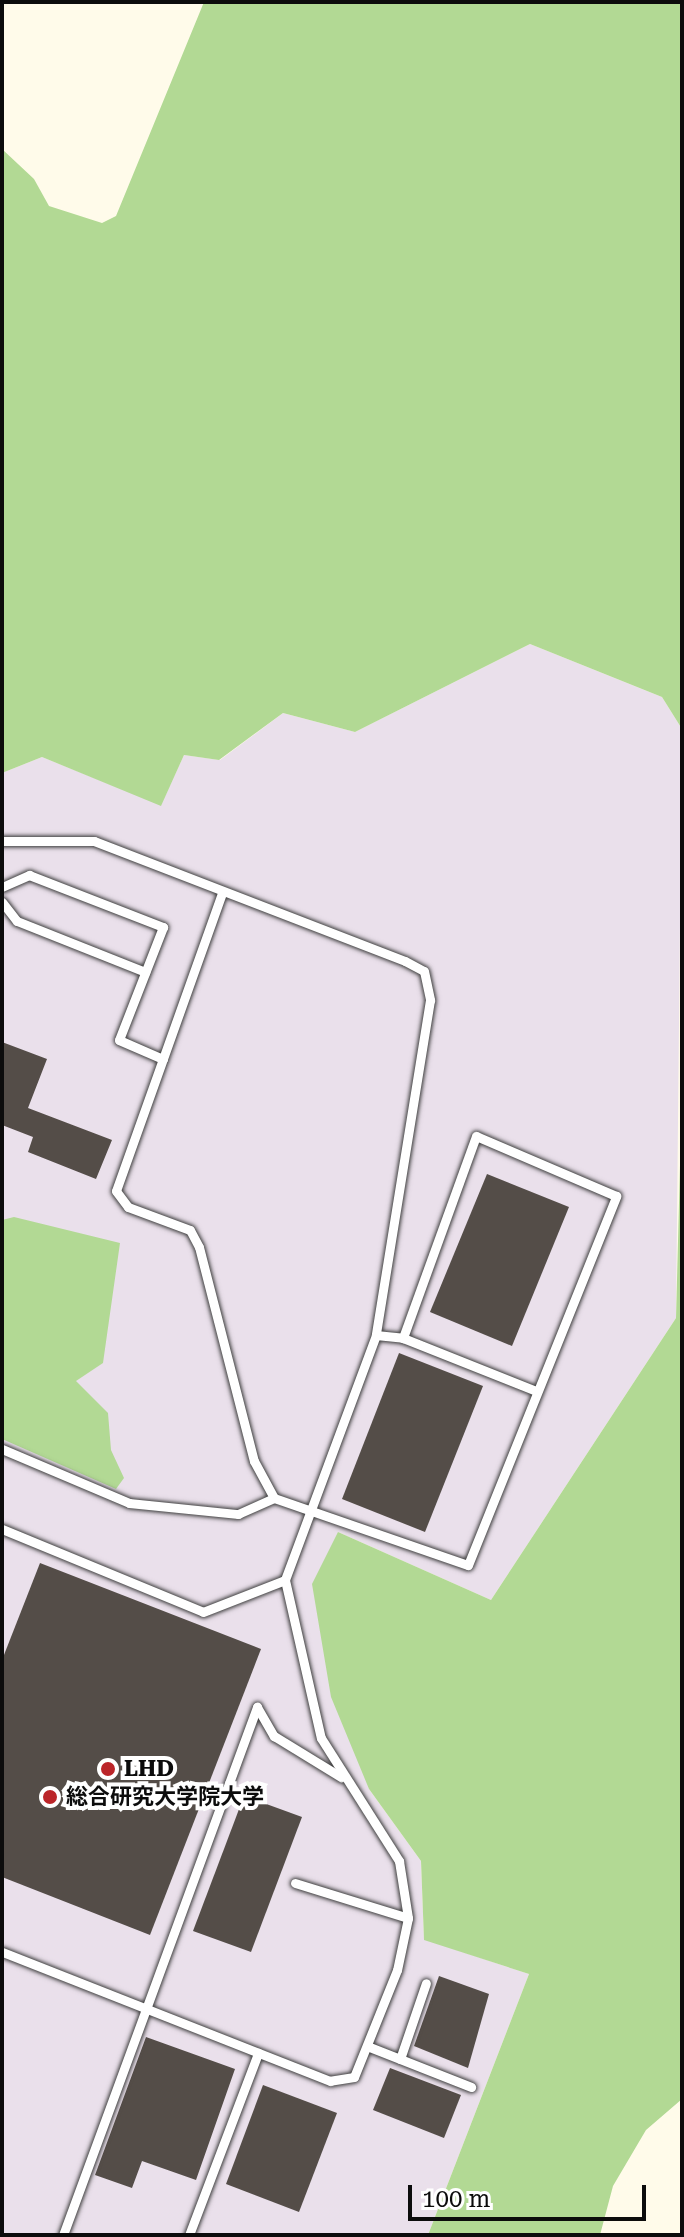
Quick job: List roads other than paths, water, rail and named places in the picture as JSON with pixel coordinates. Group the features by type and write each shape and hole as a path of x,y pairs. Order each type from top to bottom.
{"lane":[{"path":"2,841 94,841 424,971 430,1000 376,1335 285,1580 321,1738 344,1779 399,1861 408,1918 354,2077 330,2081 2,1952"},
{"path":"2,887 29,875 163,927 119,1040 163,1059"},
{"path":"222,893 116,1191 128,1207 190,1230 199,1247 254,1461 274,1498"},
{"path":"2,902 17,921 145,972"},
{"path":"2,1449 129,1503 238,1514 274,1498 468,1565 616,1196 476,1136 403,1338"},
{"path":"376,1335 403,1338 536,1391"},
{"path":"2,1529 203,1612 285,1580"},
{"path":"63,2235 142,2007 257,1707 274,1736 344,1779"},
{"path":"295,1883 408,1918"},
{"path":"400,2059 426,1983"},
{"path":"367,2046 471,2087"},
{"path":"189,2235 258,2053"}],"place":[{"name":"LHD","path":"108,1769"},
{"name":"総合研究大学院大学","path":"50,1797"}]}
